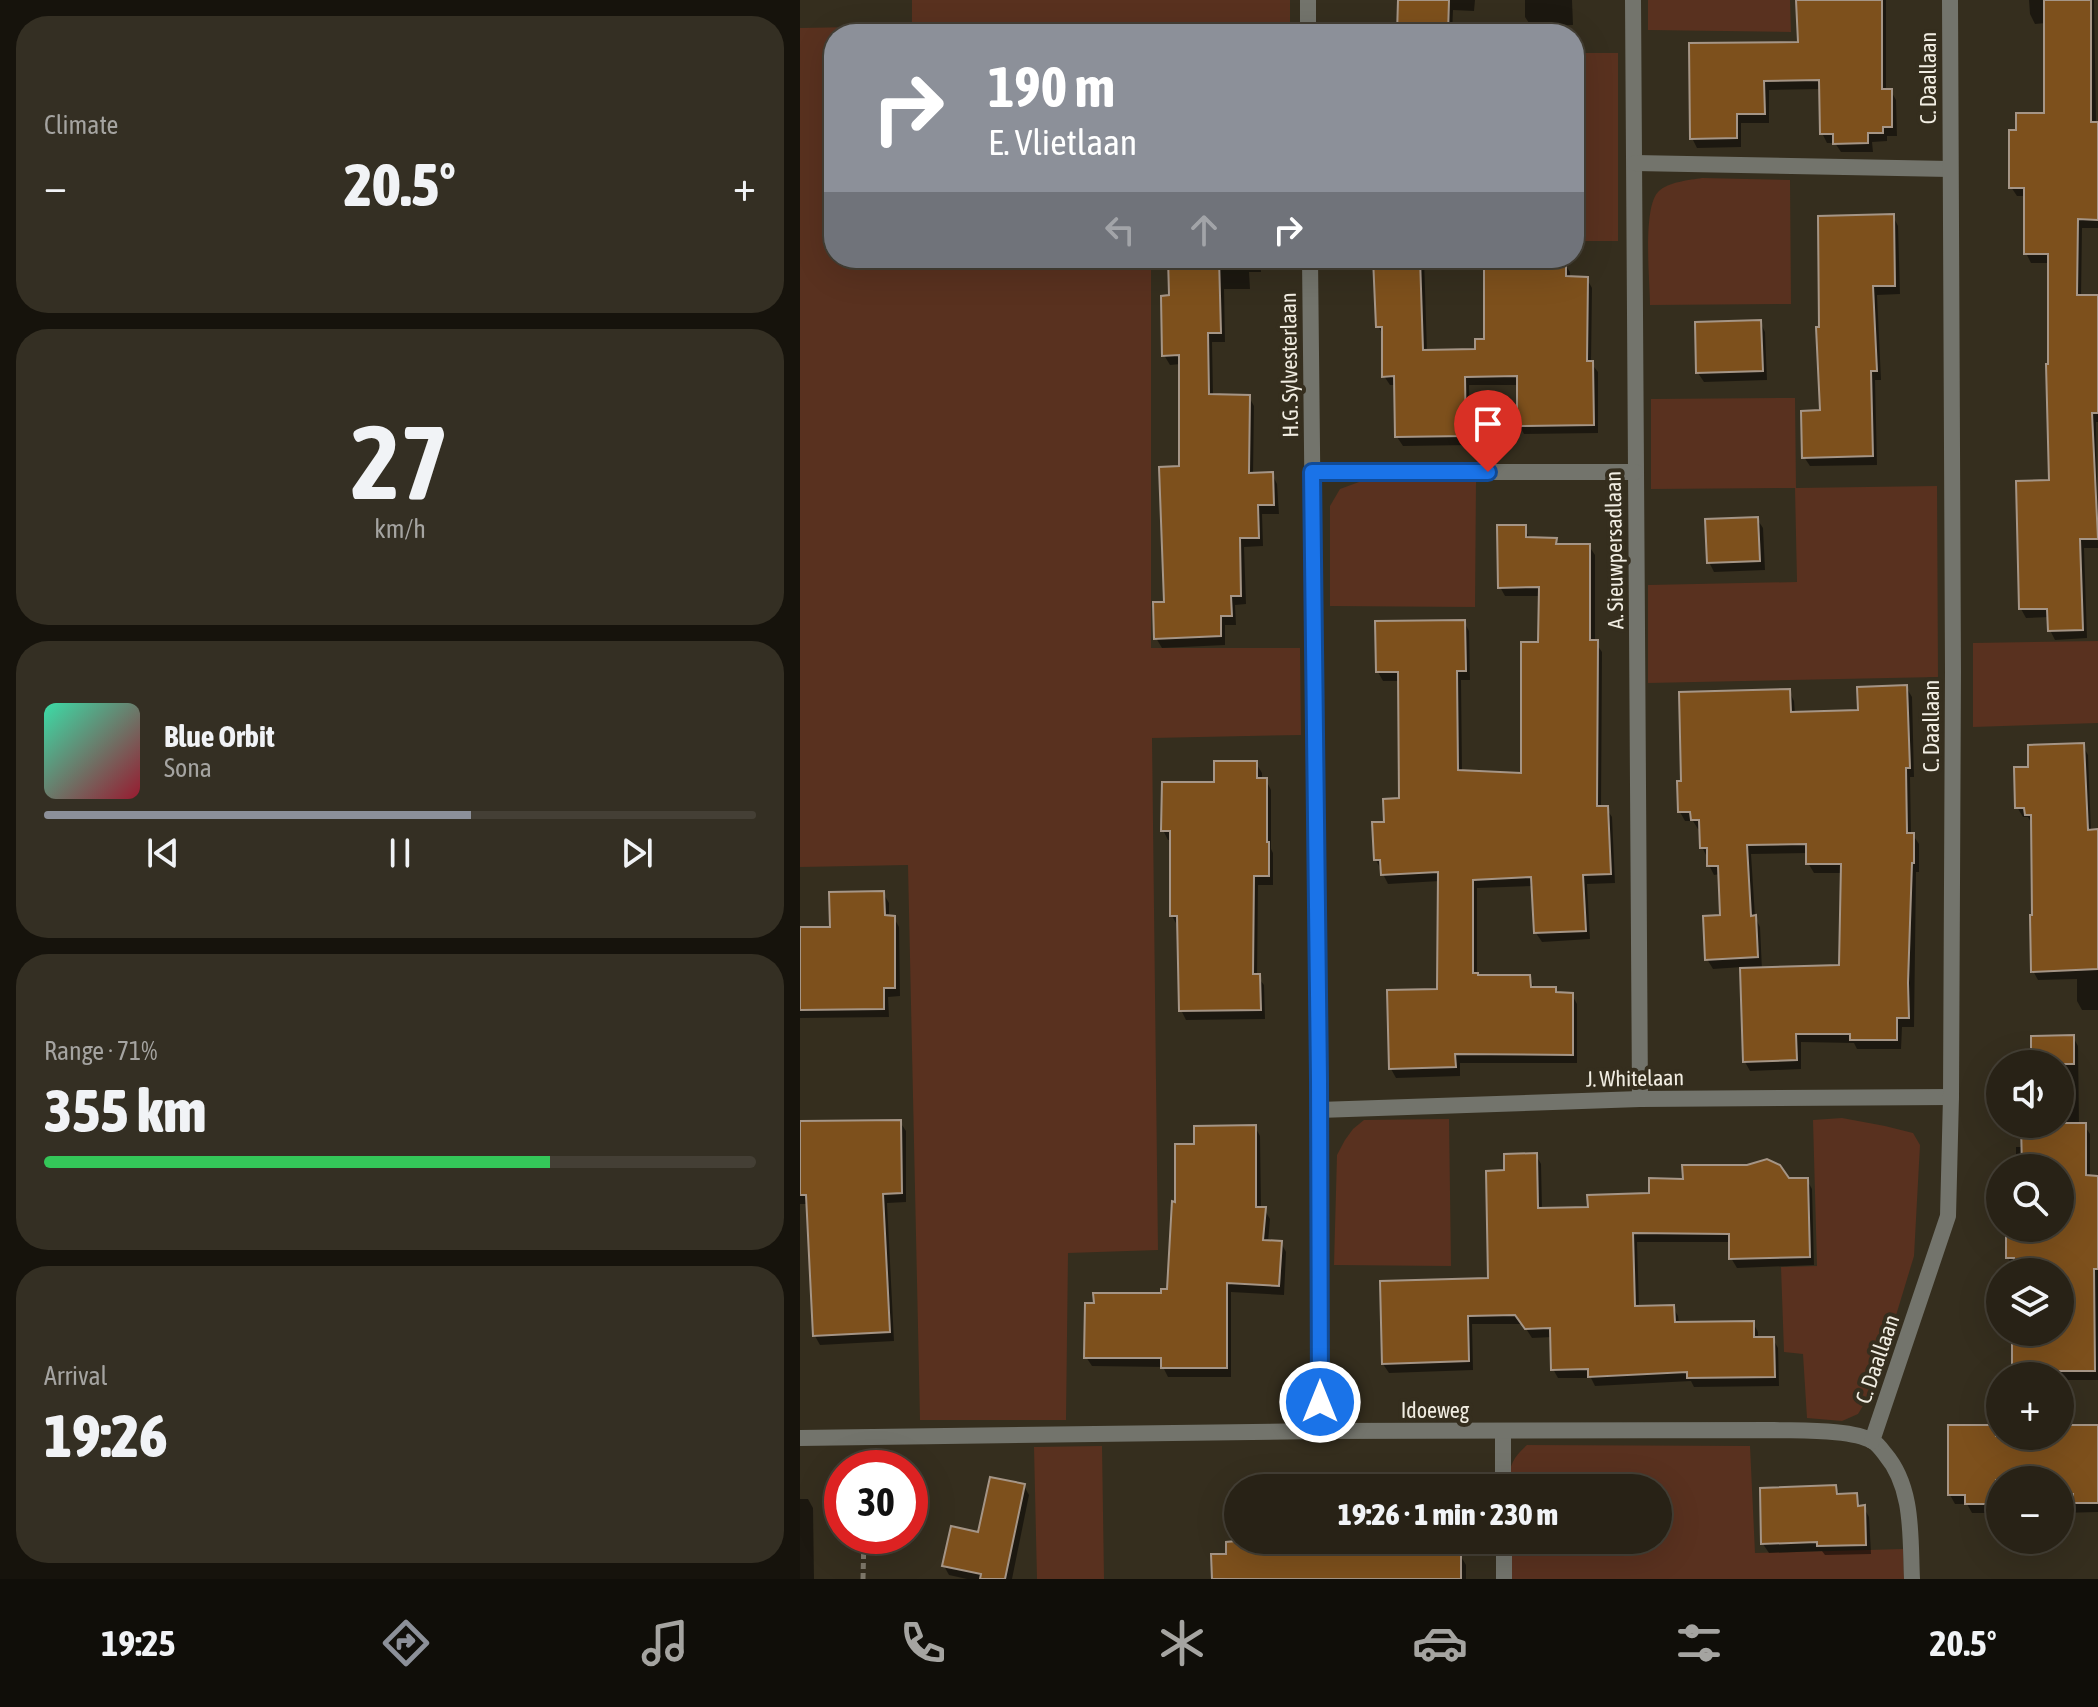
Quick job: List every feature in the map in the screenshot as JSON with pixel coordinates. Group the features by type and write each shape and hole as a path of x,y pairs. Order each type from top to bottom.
{"street":[{"path":"1308,0 1308,24"},
{"name":"A. Sieuwpersadlaan","path":"1633,0 1640,1099"},
{"name":"C. Daallaan","path":"1872,1441 1948,1216 1953,656 1950,0"},
{"path":"1635,163 1950,169"},
{"name":"H.G. Sylvesterlaan","path":"1310,268 1320,1431"},
{"path":"1312,472 1635,472"},
{"name":"J. Whitelaan","path":"1319,1110 1640,1099 1951,1097"},
{"name":"Idoeweg","path":"800,1438 1320,1431 1774,1430 1841,1432 1872,1441"},
{"path":"1503,1432 1503,1474"},
{"path":"1872,1441 1897,1470 1904,1490 1909,1518 1912,1579"},
{"path":"1504,1554 1504,1579"}],"path":[{"path":"863,1579 864,1554"}],"shaded area":[{"path":"912,0 1290,0 1290,24 912,24"},
{"path":"1648,0 1790,0 1791,32 1648,30"},
{"path":"800,28 824,28 824,268 1151,268 1151,648 1300,648 1301,735 1152,738 1158,1250 1068,1253 1066,1420 920,1420 908,865 800,867"},
{"path":"1584,53 1618,53 1618,241 1584,241"},
{"path":"1702,178 1790,180 1791,304 1650,305 1649,227 1654,199 1668,185"},
{"path":"1795,398 1796,488 1937,486 1938,677 1648,683 1648,585 1797,582 1795,488 1651,489 1651,399"},
{"path":"1359,482 1476,482 1475,607 1330,606 1330,506 1340,489"},
{"path":"2098,641 2098,723 1973,727 1973,643"},
{"path":"1842,1118 1913,1133 1920,1145 1914,1256 1874,1388 1858,1414 1842,1421 1807,1418 1803,1354 1784,1352 1781,1267 1817,1266 1813,1120"},
{"path":"1449,1119 1451,1266 1334,1265 1337,1155 1353,1129 1364,1120"},
{"path":"1527,1445 1750,1446 1755,1553 1903,1549 1904,1579 1510,1579 1510,1554 1672,1554 1672,1474 1509,1474 1518,1454"},
{"path":"1102,1446 1104,1579 1037,1579 1034,1447"}],"building":[{"path":"1398,0 1449,0 1448,24 1397,24"},
{"path":"1796,0 1882,0 1882,89 1892,89 1892,127 1883,127 1883,133 1868,133 1868,143 1833,144 1833,134 1820,134 1819,80 1764,81 1765,114 1737,114 1737,138 1690,139 1689,43 1798,42"},
{"path":"2044,0 2091,0 2091,122 2098,122 2098,220 2078,219 2077,295 2098,295 2098,413 2092,413 2098,539 2080,539 2083,630 2048,631 2047,609 2019,609 2016,481 2049,480 2046,364 2048,254 2024,254 2024,188 2009,188 2009,130 2016,130 2016,113 2044,113"},
{"path":"1894,214 1895,286 1873,286 1877,371 1871,371 1873,456 1802,458 1801,411 1820,410 1816,327 1819,327 1818,216"},
{"path":"1168,268 1219,268 1221,333 1208,333 1209,394 1250,395 1249,473 1273,472 1274,505 1258,505 1259,538 1240,538 1241,596 1231,596 1232,616 1221,616 1221,636 1154,639 1153,602 1164,602 1159,467 1179,466 1179,355 1162,356 1161,296 1169,295"},
{"path":"1373,268 1420,268 1423,350 1475,349 1475,339 1484,339 1484,268 1566,268 1566,276 1588,277 1587,361 1593,361 1594,425 1517,426 1517,376 1465,377 1466,436 1395,437 1394,376 1382,377 1382,327 1376,327"},
{"path":"1761,320 1763,371 1696,373 1695,322"},
{"path":"1758,517 1760,561 1707,563 1705,519"},
{"path":"1497,525 1526,525 1526,537 1557,538 1556,544 1590,544 1590,640 1598,640 1597,806 1608,806 1611,874 1583,875 1586,931 1534,933 1531,877 1473,880 1473,973 1530,975 1531,987 1556,987 1556,992 1573,993 1573,1055 1455,1054 1456,1067 1389,1069 1387,990 1437,989 1438,872 1381,875 1380,860 1374,860 1372,822 1384,822 1383,799 1399,798 1398,672 1376,672 1375,621 1465,620 1466,671 1457,671 1458,770 1521,773 1521,642 1538,642 1539,587 1498,588"},
{"path":"1907,685 1910,768 1906,768 1907,833 1914,833 1909,1018 1897,1018 1897,1040 1850,1040 1850,1034 1796,1034 1797,1060 1743,1062 1740,968 1839,965 1841,864 1806,864 1806,844 1747,845 1751,916 1756,915 1758,957 1705,960 1703,916 1720,915 1718,866 1707,866 1707,848 1700,848 1699,820 1691,820 1690,812 1678,812 1677,781 1681,781 1679,692 1790,689 1791,712 1858,710 1857,687"},
{"path":"2084,743 2088,830 2098,829 2098,969 2031,972 2031,815 2025,815 2024,808 2015,808 2014,767 2028,767 2028,745"},
{"path":"1214,761 1257,761 1257,778 1267,778 1269,876 1254,876 1253,974 1260,974 1261,1010 1179,1011 1177,916 1170,916 1170,831 1161,831 1162,782 1214,782"},
{"path":"884,891 885,915 895,916 895,988 884,988 884,1009 800,1010 800,927 830,927 829,892"},
{"path":"2074,1035 2074,1050 2031,1050 2031,1036"},
{"path":"901,1120 902,1193 883,1194 890,1332 813,1336 806,1195 800,1195 800,1121"},
{"path":"2074,1123 2086,1123 2086,1175 2098,1176 2098,1269 2094,1269 2095,1371 2074,1371 2074,1362 2012,1362 2012,1346 2074,1346 2074,1258 2006,1258 2006,1242 2074,1242 2074,1154 2022,1154 2021,1138 2074,1138"},
{"path":"1256,1125 1256,1207 1266,1207 1263,1240 1282,1241 1279,1286 1227,1283 1227,1368 1161,1368 1161,1358 1084,1358 1085,1303 1094,1303 1093,1293 1161,1293 1161,1289 1167,1289 1172,1201 1175,1202 1175,1144 1194,1144 1194,1126"},
{"path":"1537,1153 1538,1208 1588,1207 1587,1195 1649,1193 1649,1178 1683,1179 1682,1165 1747,1165 1767,1159 1780,1165 1789,1178 1808,1178 1810,1257 1729,1259 1729,1234 1633,1233 1635,1306 1674,1305 1675,1322 1754,1321 1754,1337 1774,1337 1775,1377 1687,1378 1687,1372 1588,1377 1588,1369 1551,1370 1550,1328 1525,1329 1515,1315 1468,1316 1469,1361 1382,1364 1380,1281 1488,1278 1486,1171 1504,1170 1504,1154"},
{"path":"1948,1425 1986,1425 1986,1450 2074,1450 2074,1425 2098,1425 2098,1503 2074,1503 2074,1466 1986,1466 1986,1504 1965,1504 1965,1495 1948,1495"},
{"path":"990,1477 1025,1484 1005,1579 980,1579 981,1574 942,1566 951,1526 978,1532"},
{"path":"1836,1485 1837,1494 1857,1493 1858,1506 1865,1505 1866,1545 1817,1546 1817,1542 1761,1544 1760,1488"},
{"path":"1211,1554 1461,1554 1461,1579 1212,1579"}],"route":[{"path":"1320,1402 1312,472 1488,472"}]}
